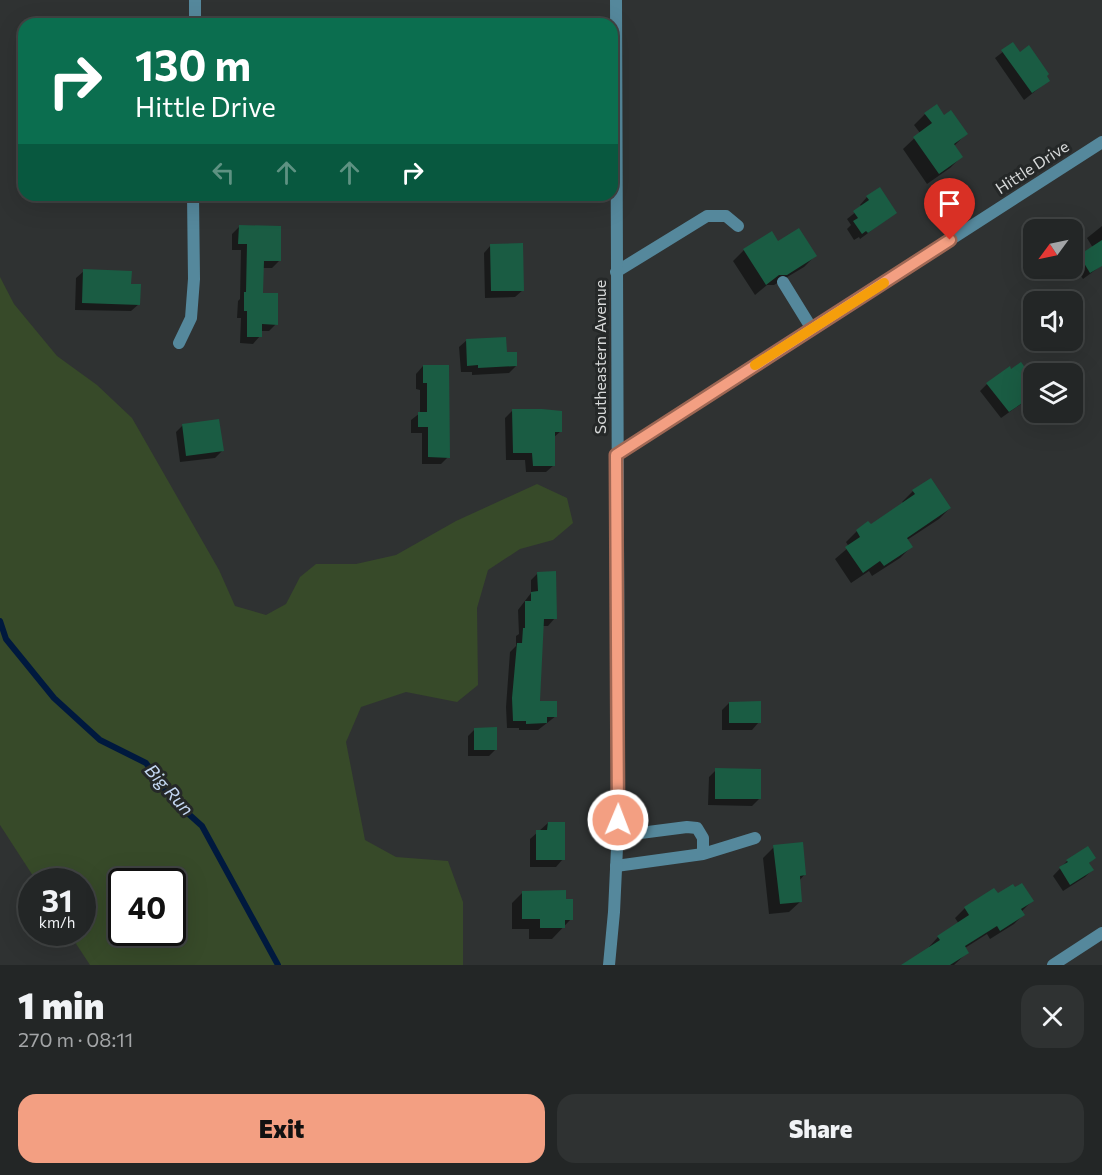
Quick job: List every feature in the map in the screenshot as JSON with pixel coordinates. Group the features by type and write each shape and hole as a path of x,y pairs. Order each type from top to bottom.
{"street":[{"path":"195,0 195,18"},
{"name":"Southeastern Avenue","path":"616,0 616,18"},
{"name":"Hittle Drive","path":"616,455 1102,142"},
{"path":"179,343 191,318 194,279 193,201"},
{"name":"Southeastern Avenue","path":"609,965 617,836 616,201"},
{"path":"616,272 707,216 726,216 738,226"},
{"path":"783,282 812,329"},
{"path":"617,836 687,827 697,828 703,838 702,854"},
{"path":"616,866 702,854 756,838"},
{"path":"1053,965 1102,933"}],"green space":[{"path":"0,277 14,304 57,356 97,385 132,418 219,570 235,606 266,615 286,604 300,577 316,564 356,564 396,555 456,521 537,484 567,498 573,523 553,540 520,549 488,570 477,608 478,685 457,702 406,692 361,707 346,742 365,840 396,857 448,861 463,902 463,965 90,965 78,946 96,946 96,868 28,868 0,825"}],"building":[{"path":"1013,42 1020,52 1029,45 1049,74 1047,76 1050,81 1032,93 1001,50"},
{"path":"937,104 944,115 951,110 968,134 954,144 963,157 939,174 913,137 932,123 924,113"},
{"path":"880,187 897,213 868,233 866,231 862,234 853,221 858,218 853,211 869,200 866,196"},
{"path":"239,225 281,226 281,261 264,261 263,293 278,293 278,325 262,324 262,337 247,337 244,292 246,292 247,244 238,244"},
{"path":"799,228 817,256 787,275 779,275 766,285 743,249 772,231 778,241"},
{"path":"1102,240 1102,266 1090,273 1083,262 1083,252"},
{"path":"523,243 524,291 491,291 490,244"},
{"path":"83,269 132,271 131,284 141,284 140,305 82,303"},
{"path":"506,337 507,352 517,352 517,366 478,368 478,365 467,366 466,339"},
{"path":"1021,362 1023,365 1023,402 1009,412 986,383 1010,366 1011,369"},
{"path":"423,365 449,365 450,458 428,457 428,427 418,427 418,412 427,412 427,383 423,383"},
{"path":"512,409 562,411 562,432 555,432 555,466 533,466 532,453 513,453"},
{"path":"219,419 224,451 186,456 182,424"},
{"path":"931,478 951,508 907,538 913,547 884,566 880,561 863,573 845,547 860,537 856,530 868,521 871,524 915,494 912,490"},
{"path":"556,571 557,619 544,619 540,701 557,701 557,717 547,717 547,723 526,724 526,721 513,721 512,698 517,643 522,643 523,628 525,628 525,601 531,601 531,592 538,591 537,572"},
{"path":"761,701 761,723 729,723 729,702"},
{"path":"497,727 497,750 474,750 474,728"},
{"path":"715,768 761,769 761,799 715,799"},
{"path":"548,822 565,822 565,860 536,860 536,830 547,830"},
{"path":"803,842 806,875 800,876 802,902 780,904 773,845"},
{"path":"1088,846 1096,858 1089,863 1094,870 1070,885 1059,867"},
{"path":"1022,883 1034,901 1021,909 1025,915 1000,931 997,926 965,946 969,953 950,965 901,965 940,940 937,936 969,915 964,907 994,888 998,893 1013,884 1015,887"},
{"path":"566,890 566,899 573,899 573,920 565,920 565,928 540,928 540,919 522,919 522,891"}],"waterway":[{"name":"Big Run","path":"0,621 6,639 54,698 100,740 146,763 172,799 202,826 278,965"}],"slow traffic":[{"path":"755,365 884,283"}],"route":[{"path":"618,820 616,455 950,240"}]}
